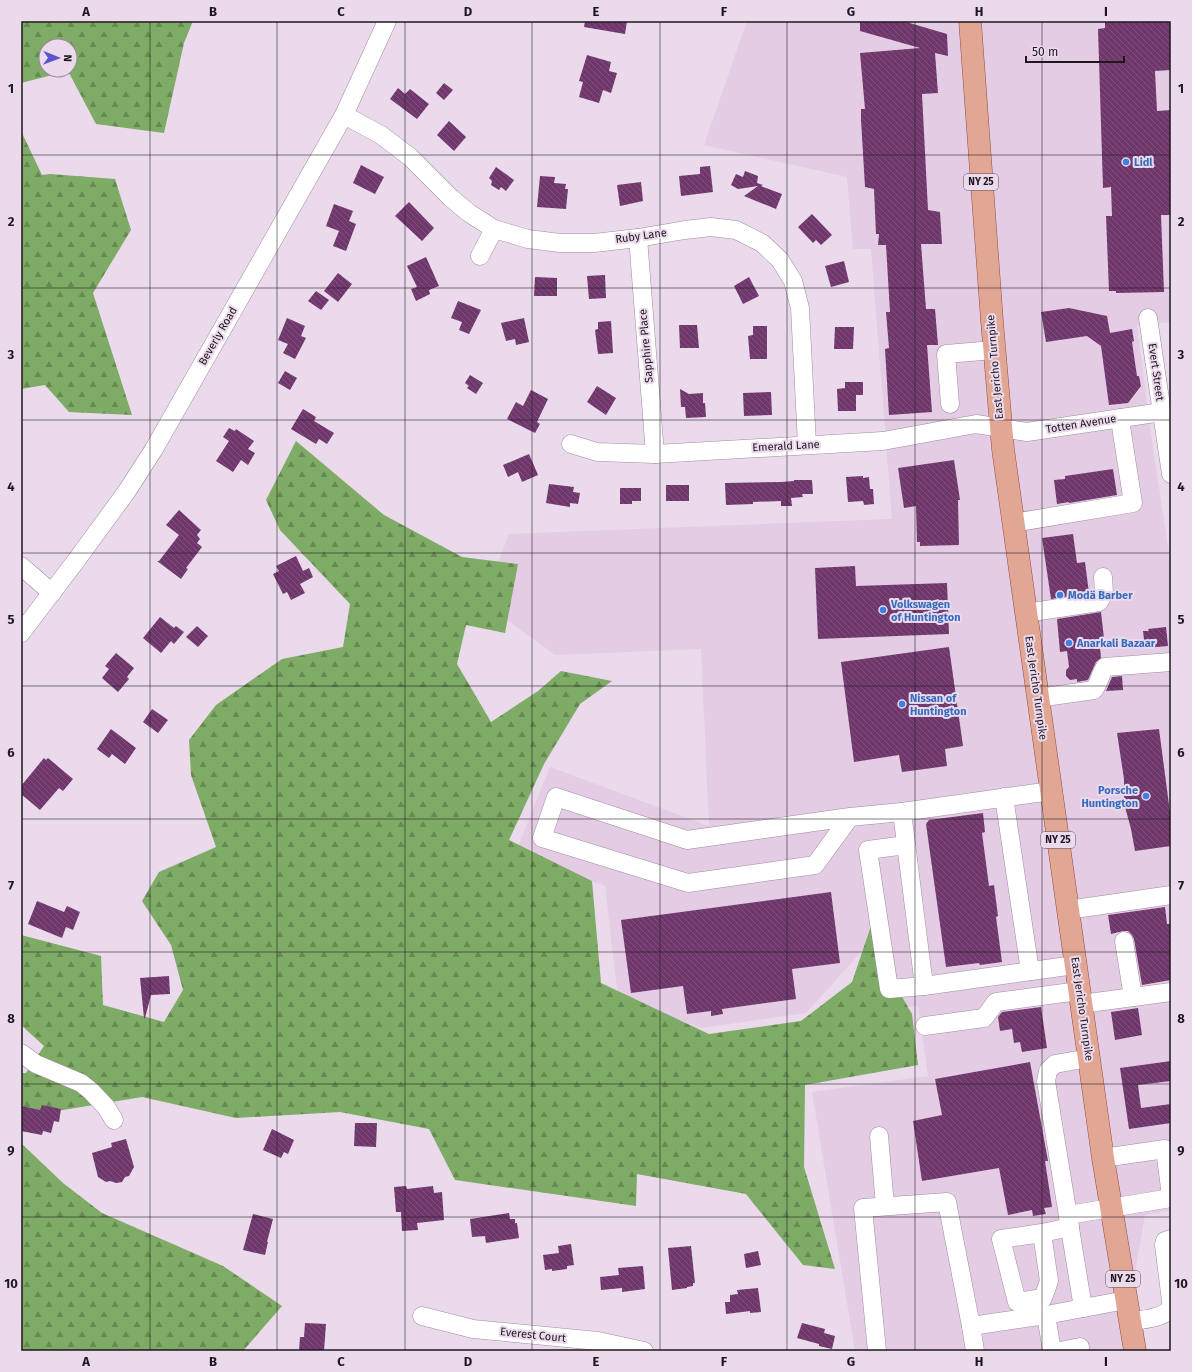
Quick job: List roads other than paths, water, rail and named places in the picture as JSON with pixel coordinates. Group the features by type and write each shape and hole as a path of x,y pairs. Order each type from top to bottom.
{"main road":[{"name":"East Jericho Turnpike","path":"970,21 1001,428 1013,523 1103,1158 1135,1351"}],"street":[{"name":"Beverly Road","path":"21,633 127,491 154,449 344,115 387,21"},
{"name":"Ruby Lane","path":"344,115 381,135 410,157 451,198 469,213 494,229 528,239 560,243 594,243 711,227 736,230 762,243 780,260 793,281 800,308 807,445"},
{"path":"480,256 494,229"},
{"name":"Sapphire Place","path":"638,238 655,454"},
{"name":"Evert Street","path":"1148,318 1171,474"},
{"path":"950,404 946,354 994,350"},
{"name":"Totten Avenue","path":"1001,428 1026,432 1162,412"},
{"path":"1013,523 1133,503 1120,418"},
{"name":"Emerald Lane","path":"571,444 597,452 655,454 883,441 976,424 1001,428"},
{"path":"22,570 52,593"},
{"path":"1026,613 1099,602 1104,593 1103,577"},
{"path":"1038,698 1094,690 1105,667 1171,662"},
{"path":"850,817 815,865 688,882 542,838 556,797 687,840 850,817 902,812 1051,791"},
{"path":"1004,797 1030,971"},
{"path":"902,812 924,986"},
{"path":"906,845 868,850 889,989 924,986 1075,965"},
{"path":"1068,910 1171,895"},
{"path":"1124,941 1133,997"},
{"path":"925,1026 984,1018 996,1002 1133,997 1171,992"},
{"path":"21,1053 36,1064 81,1083 92,1091 106,1107 114,1120"},
{"path":"1083,1308 1046,1081 1048,1071 1056,1064 1089,1058"},
{"path":"879,1136 885,1206"},
{"path":"1042,1233 1069,1221 1111,1208 1171,1197 1165,1149 1103,1158"},
{"path":"877,1351 863,1208 947,1202 975,1351"},
{"path":"1171,1239 1165,1241 1164,1244 1171,1301"},
{"path":"971,1326 1046,1315 1126,1300"},
{"path":"1130,1322 1163,1315 1170,1309 1171,1305"},
{"path":"1046,1315 1052,1351"},
{"name":"Everest Court","path":"422,1316 473,1328 598,1341 644,1351"},
{"path":"1060,1351 1080,1347"}],"place":[{"name":"Lidl","path":"1126,162"},
{"name":"Modä Barber","path":"1060,595"},
{"name":"Volkswagen of Huntington","path":"883,610"},
{"name":"Anarkali Bazaar","path":"1069,643"},
{"name":"Nissan of Huntington","path":"902,704"},
{"name":"Porsche Huntington","path":"1146,796"}]}
